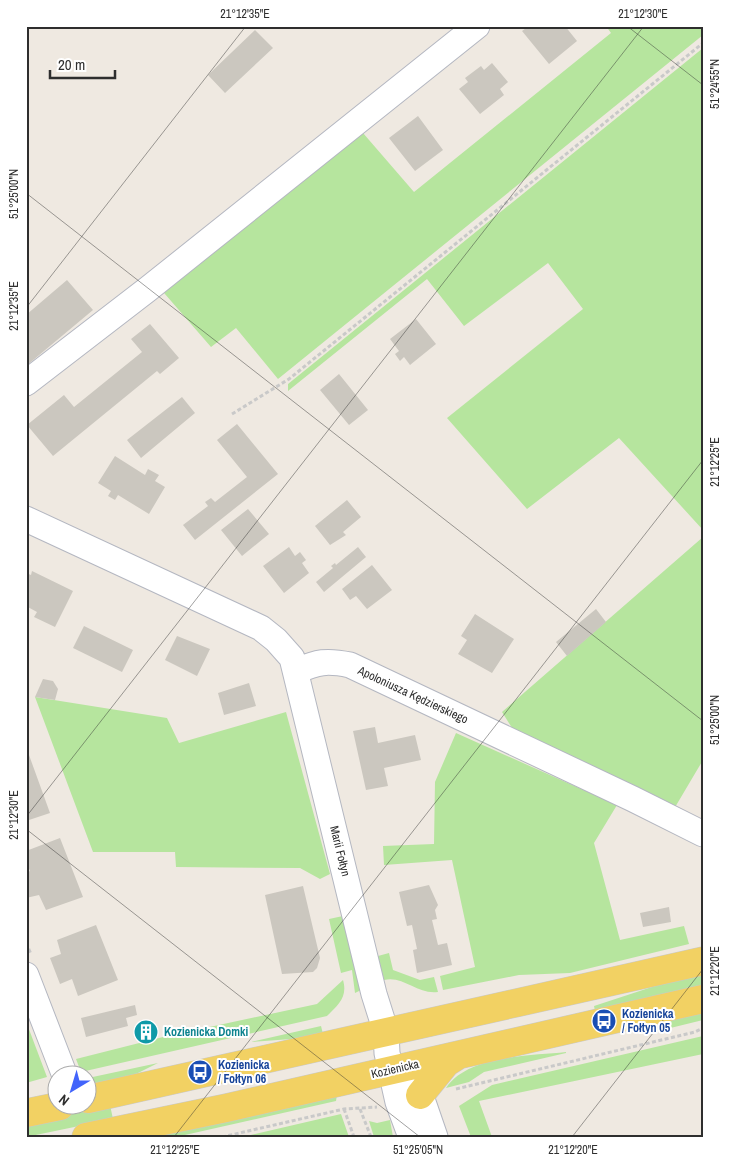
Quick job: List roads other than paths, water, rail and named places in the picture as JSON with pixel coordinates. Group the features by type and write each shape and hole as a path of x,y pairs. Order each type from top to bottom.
{"main road":[{"path":"98,1097 703,961"},
{"name":"Kozienicka","path":"86,1137 458,1056 703,999"},
{"path":"413,1098 446,1063 458,1056"},
{"path":"26,1113 48,1108"}],"street":[{"path":"26,383 148,289 477,26"},
{"path":"26,519 261,628 276,640 292,658 296,671"},
{"name":"Apoloniusza Kędzierskiego","path":"296,671 315,663 330,660 350,665 703,834"},
{"name":"Marii Fołtyn","path":"296,671 374,994 400,1068 413,1098 435,1137"},
{"path":"26,975 61,1066"},
{"name":"Marii Fołtyn","path":"409,1136 413,1098"}],"place":[{"name":"Kozienicka / Fołtyn 05","path":"604,1021"},
{"name":"Kozienicka Domki","path":"146,1032"},
{"name":"Kozienicka / Fołtyn 06","path":"200,1072"}]}
